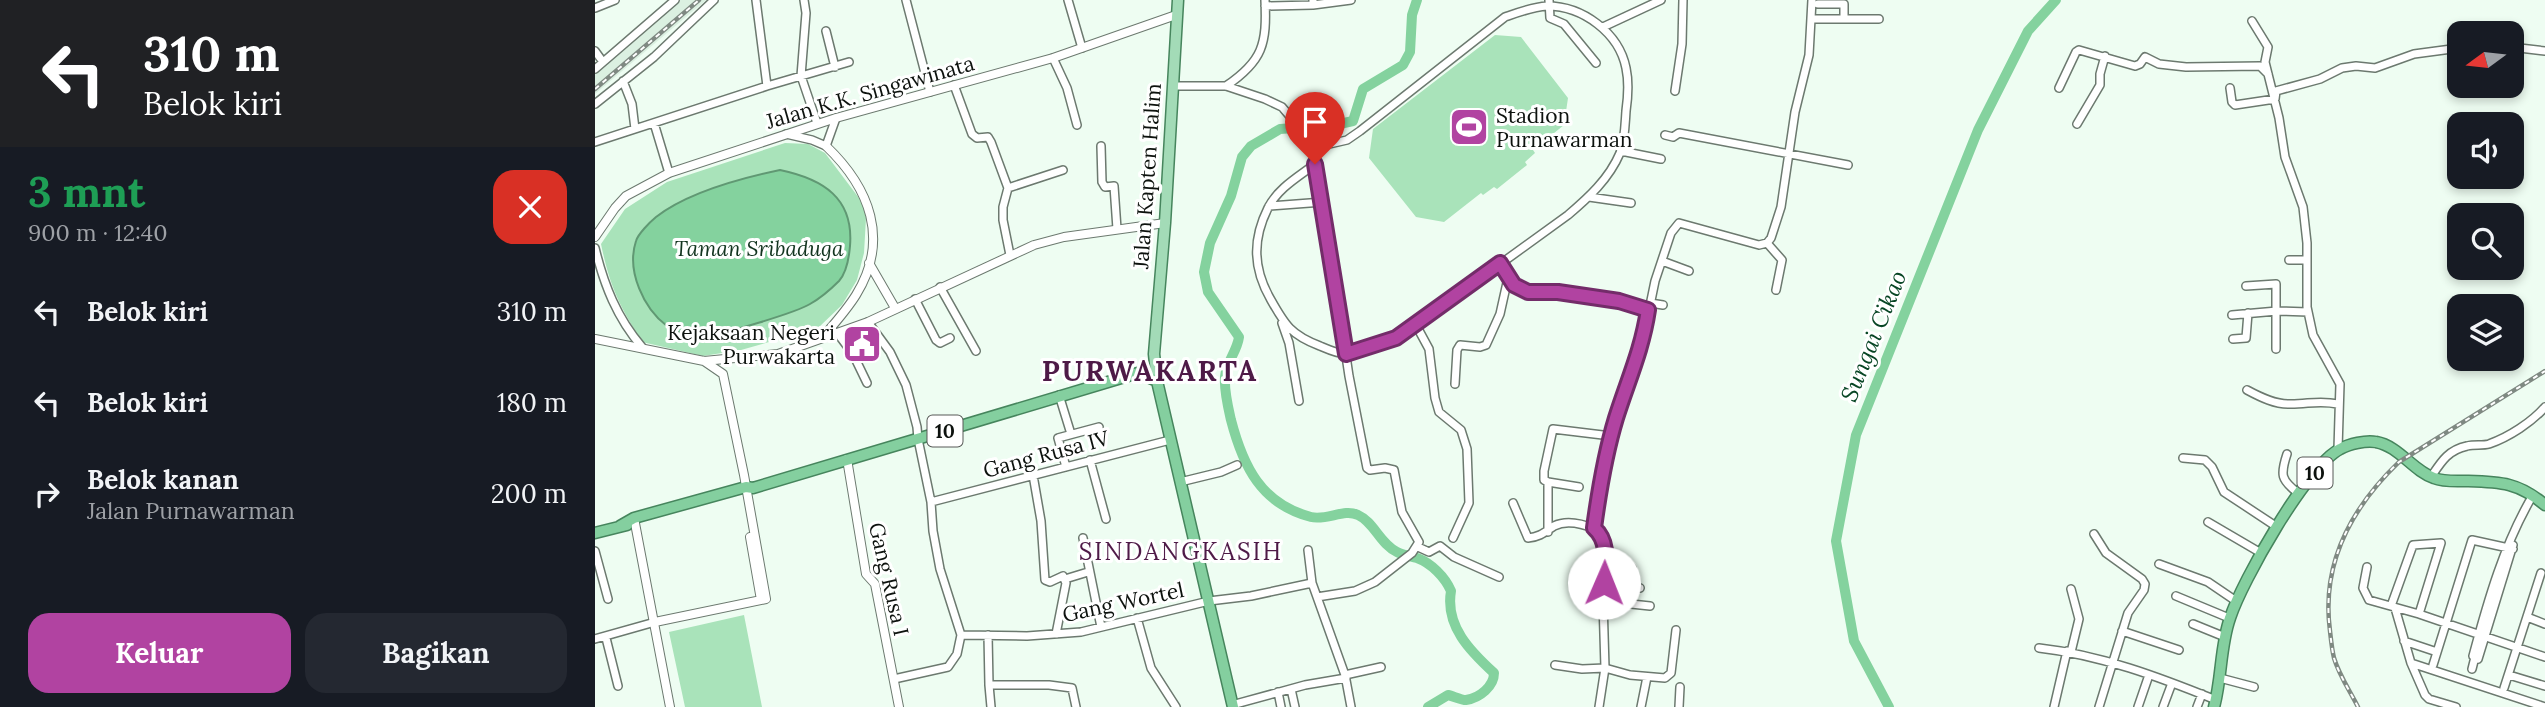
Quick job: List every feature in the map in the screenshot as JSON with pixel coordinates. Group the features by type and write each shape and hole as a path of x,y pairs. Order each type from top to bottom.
{"highway":[{"name":"10","path":"595,533 1138,373"},
{"path":"1138,373 1157,380 1233,706"},
{"name":"10","path":"2215,704 2229,618 2237,601 2261,553 2298,494 2338,449 2362,442 2376,442 2395,450 2431,477 2443,481 2511,484 2533,495 2545,505"}],"main road":[{"name":"Jalan Kapten Halim","path":"1157,380 1154,354 1165,223 1178,0"},
{"path":"1138,373 1148,366 1154,354"}],"street":[{"path":"595,8 615,0"},
{"path":"595,104 654,57 714,0"},
{"path":"756,0 767,86"},
{"path":"804,0 806,13 801,76 817,123"},
{"path":"906,0 930,92"},
{"path":"1068,0 1082,48"},
{"path":"1226,86 1249,69 1255,61 1263,38 1265,3 1351,0"},
{"path":"1603,27 1661,0"},
{"path":"1675,90 1682,44 1683,0"},
{"path":"595,69 673,1"},
{"path":"1594,528 1611,436 1640,354 1649,306 1674,228 1679,223 1759,245 1767,243 1781,206 1795,111 1809,55 1815,2 1843,3 1844,19"},
{"path":"1549,3 1550,18 1564,24 1595,63"},
{"path":"1281,320 1310,342 1346,354 1396,338 1416,326 1568,215 1589,197 1613,168 1621,151 1628,96 1627,71 1617,46 1603,27 1586,17 1549,3 1523,9 1505,17 1347,140 1312,148"},
{"name":"Jalan K.K. Singawinata","path":"595,237 626,197 669,173 783,133 1053,58 1176,15"},
{"path":"1812,19 1879,19"},
{"path":"2252,21 2268,47 2266,62 2285,157 2303,207 2308,312 2313,335 2340,384 2337,404 2338,449"},
{"path":"826,31 835,67"},
{"path":"2524,49 2545,51"},
{"path":"2275,99 2276,91 2320,79 2342,68 2375,68 2414,54 2447,50"},
{"path":"595,51 603,62"},
{"path":"2059,88 2077,51 2105,56 2134,66 2140,64 2145,57 2159,64 2186,68 2260,66 2268,74"},
{"path":"2077,124 2100,85 2105,56"},
{"path":"1053,58 1067,88 1077,125"},
{"path":"595,142 849,62"},
{"path":"623,81 632,104 635,129"},
{"path":"954,85 972,134 977,138 988,137 1008,188 1003,220 1010,255"},
{"path":"1173,86 1226,86 1282,107 1305,134 1312,148 1367,468 1394,470 1402,512 1419,539 1415,550 1375,582 1355,591 1317,597"},
{"path":"2230,88 2235,105 2275,99"},
{"path":"826,146 836,118"},
{"path":"655,123 669,173"},
{"path":"783,133 826,146 845,166 868,201 872,217 869,263 856,295 820,340"},
{"path":"1665,135 1673,137 1679,133 1790,153 1808,159 1848,164"},
{"path":"1101,146 1102,182 1105,187 1114,186 1117,229"},
{"path":"1621,151 1661,159"},
{"path":"1299,401 1289,343 1281,320 1263,286 1256,260 1257,237 1269,206 1278,193 1315,164"},
{"path":"1008,188 1063,170"},
{"path":"1589,197 1630,203"},
{"path":"1269,206 1323,202"},
{"path":"595,340 704,361 778,354 869,322 1010,255 1064,237 1165,223"},
{"path":"1767,243 1782,260 1776,290"},
{"path":"595,248 615,309 642,347"},
{"path":"2289,260 2306,260"},
{"path":"1662,261 1689,271"},
{"path":"869,263 895,308"},
{"path":"1500,263 1508,278 1517,287 1528,292 1558,292 1649,306 1663,305"},
{"path":"1455,384 1459,345 1486,345 1500,314 1508,278"},
{"path":"2246,286 2276,284 2277,349"},
{"path":"940,287 976,351"},
{"path":"915,299 936,340 940,343 950,338"},
{"path":"2232,315 2277,311 2308,312"},
{"path":"2232,339 2246,338 2248,313"},
{"path":"869,322 890,352 906,385 918,427 931,502 934,542 961,635 957,654 948,667 894,679"},
{"path":"1416,326 1429,349 1435,398 1440,412 1461,430 1467,449 1469,503 1453,538"},
{"path":"838,334 853,354 867,383"},
{"path":"723,374 737,358"},
{"path":"595,639 655,622 763,599 746,490 723,374 704,361"},
{"path":"2247,390 2278,403 2320,400 2337,404"},
{"path":"1059,396 1071,434"},
{"path":"2431,477 2450,452 2471,445 2490,444 2526,423 2545,407"},
{"path":"1066,467 1058,438 1099,426"},
{"path":"1579,488 1544,481 1554,428 1611,436"},
{"name":"Gang Rusa IV","path":"931,502 1170,440"},
{"path":"2287,454 2283,477 2287,485 2298,494"},
{"path":"2183,458 2205,460 2212,467 2224,492 2277,527"},
{"name":"Gang Rusa I","path":"847,459 866,574 875,584 899,707"},
{"path":"1090,460 1106,519"},
{"path":"1180,482 1228,470 1237,465"},
{"path":"1033,475 1041,521 1045,580 1050,582 1061,576 1065,579 1088,572"},
{"path":"1548,482 1548,532"},
{"path":"2472,669 2509,548 2522,514 2533,495"},
{"path":"1513,503 1528,538 1548,532 1552,527 1571,523 1594,528 1601,535 1605,550 1605,668 1599,707"},
{"path":"635,521 670,707"},
{"path":"2208,522 2261,553"},
{"path":"2094,534 2106,553 2145,584 2144,590 2128,613 2099,707"},
{"path":"1083,538 1101,627"},
{"path":"2433,666 2472,540 2509,548"},
{"path":"2419,614 2441,543 2413,544 2393,607 2411,663 2425,695 2429,699 2456,707"},
{"path":"1415,550 1429,552 1440,546 1454,557 1499,577"},
{"path":"1308,550 1312,583 1328,622 1351,707"},
{"path":"595,551 608,599"},
{"path":"2159,564 2208,582 2237,601"},
{"path":"2367,567 2363,582 2364,595 2369,600 2545,657"},
{"path":"1630,586 1632,568"},
{"path":"2504,688 2541,573"},
{"path":"1056,634 1065,579"},
{"name":"Gang Wortel","path":"961,635 1081,632 1209,601 1251,596 1312,583"},
{"path":"1604,583 1640,588"},
{"path":"2054,707 2079,616 2071,589"},
{"path":"2536,590 2545,593"},
{"path":"2176,596 2229,618"},
{"path":"1604,601 1650,606"},
{"path":"2527,617 2545,624"},
{"path":"1137,618 1151,668 1176,707"},
{"path":"2193,624 2225,637"},
{"path":"1555,665 1582,669 1605,668 1662,678 1669,675 1676,630"},
{"path":"2122,631 2179,650"},
{"path":"988,635 991,707"},
{"path":"606,638 618,686"},
{"path":"2404,641 2437,652"},
{"path":"2039,648 2069,651 2112,663 2202,694 2215,704"},
{"path":"2411,663 2545,707"},
{"path":"1233,706 1381,667"},
{"path":"2139,707 2148,675"},
{"path":"2509,676 2545,687"},
{"path":"1641,707 1647,677"},
{"path":"2220,678 2254,687"},
{"path":"2163,707 2172,683"},
{"path":"989,685 1049,685 1072,688 1076,707"},
{"path":"1679,707 1680,687"},
{"path":"1291,689 1295,707"},
{"path":"1278,692 1281,707"},
{"path":"2197,707 2202,694"}],"shaded area":[{"path":"680,0 706,0 595,94 595,73"},
{"name":"Taman Sribaduga","path":"780,170 822,185 841,203 850,229 848,260 842,277 810,304 743,327 716,334 698,335 682,333 667,326 644,300 635,277 634,253 639,235 656,217 683,201 732,182"}],"green space":[{"name":"Stadion Purnawarman","path":"1495,35 1521,37 1568,98 1564,125 1533,150 1535,153 1525,162 1527,165 1497,189 1494,187 1483,195 1481,193 1444,222 1416,217 1369,158 1373,129"},
{"name":"Taman Sribaduga","path":"785,143 808,144 825,153 862,202 866,218 864,253 857,280 842,305 818,328 741,350 703,356 642,342 616,295 601,244 625,209 667,182"},
{"path":"744,615 762,707 685,707 669,632"}],"waterway":[{"path":"1417,0 1412,15 1410,52 1403,65 1363,89 1353,121 1280,129 1251,146 1242,157 1231,196 1210,243 1204,272 1208,292 1239,337 1226,372 1226,393 1236,437 1257,481 1279,503 1311,517 1347,513 1358,515 1364,518 1391,548 1422,560 1437,571 1451,591 1452,615 1461,637 1494,673 1489,687 1476,697 1466,700 1448,695 1428,707"},
{"name":"Sungai Cikao","path":"1889,707 1854,641 1836,541 1856,435 1978,130 2028,31 2056,0"}],"railway":[{"path":"595,89 699,0"},
{"path":"2358,707 2334,658 2328,606 2335,560 2354,518 2367,498 2399,462 2545,371"}],"place":[{"name":"Stadion Purnawarman","path":"1469,127"},
{"name":"Kejaksaan Negeri Purwakarta","path":"862,344"}],"district":[{"name":"PURWAKARTA","path":"1150,371"},
{"name":"SINDANGKASIH","path":"1181,551"}],"route":[{"path":"1315,164 1346,354 1396,338 1500,263 1514,285 1528,292 1558,292 1619,301 1648,310 1640,354 1616,419 1602,477 1594,528 1601,535 1605,550 1604,583"}]}
